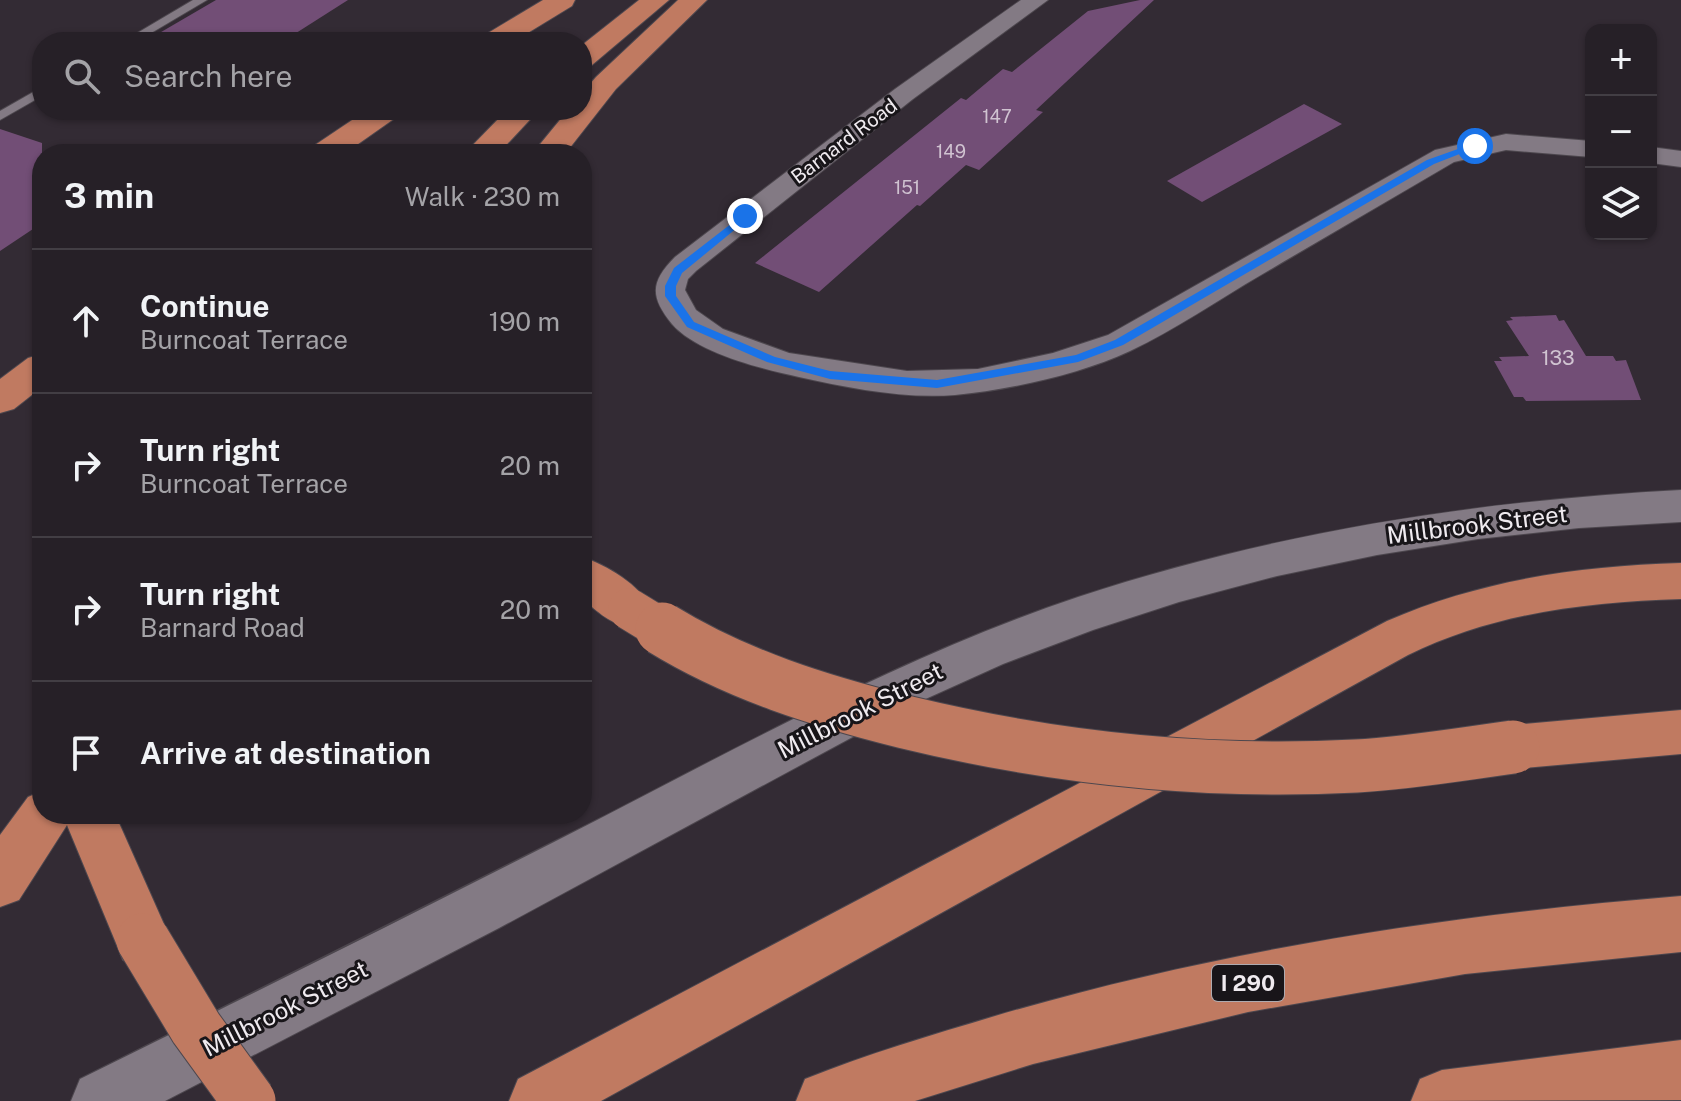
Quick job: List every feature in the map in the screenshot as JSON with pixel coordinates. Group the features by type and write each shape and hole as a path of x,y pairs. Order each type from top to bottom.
{"highway":[{"path":"592,51 656,0"},
{"path":"592,100 606,83 694,0"},
{"path":"510,32 559,2"},
{"path":"520,32 559,2"},
{"path":"342,144 388,120"},
{"path":"377,144 396,120"},
{"path":"490,144 514,120"},
{"path":"556,144 576,120"},
{"path":"0,399 32,375"},
{"path":"540,1101 1330,673 1431,623 1476,609 1571,589 1681,581"},
{"path":"592,582 629,609 712,658 810,696 919,727 1037,751 1139,764 1267,770 1361,766 1513,747 1681,732"},
{"path":"0,881 39,824"},
{"path":"93,824 143,940 196,1028 249,1101"},
{"name":"I 290","path":"827,1101 1058,1027 1257,981 1545,935 1681,924"},
{"path":"1442,1101 1681,1070"}],"main road":[{"name":"Millbrook Street","path":"102,1101 480,909 893,691 958,661 1048,626 1225,573 1374,537 1525,516 1608,508 1681,506"}],"street":[{"name":"Barnard Road","path":"1036,0 904,94 694,256 678,271 670,296 690,324 771,360 830,375 937,384 987,377 1078,358 1119,343 1445,156 1475,146 1506,142 1585,149"},
{"path":"1657,156 1681,159"}],"lane":[{"path":"145,32 201,0"},
{"path":"0,116 32,97"}],"building":[{"path":"216,0 348,0 298,32 161,32"},
{"path":"1154,0 1036,110 1043,112 979,170 966,165 819,292 755,263 961,98 966,100 1003,69 1012,72 1088,11"},
{"path":"1304,104 1342,124 1202,202 1167,181"},
{"path":"0,129 42,144 32,144 32,230 0,251"},
{"path":"1556,315 1559,321 1564,320 1586,356 1613,356 1616,361 1626,360 1641,400 1526,401 1523,397 1514,397 1494,361 1502,361 1499,357 1529,356 1506,321 1513,320 1510,317"}],"route":[{"path":"745,216 678,271 670,296 690,324 771,360 830,375 937,384 1078,358 1119,343 1431,162 1475,146"}]}
